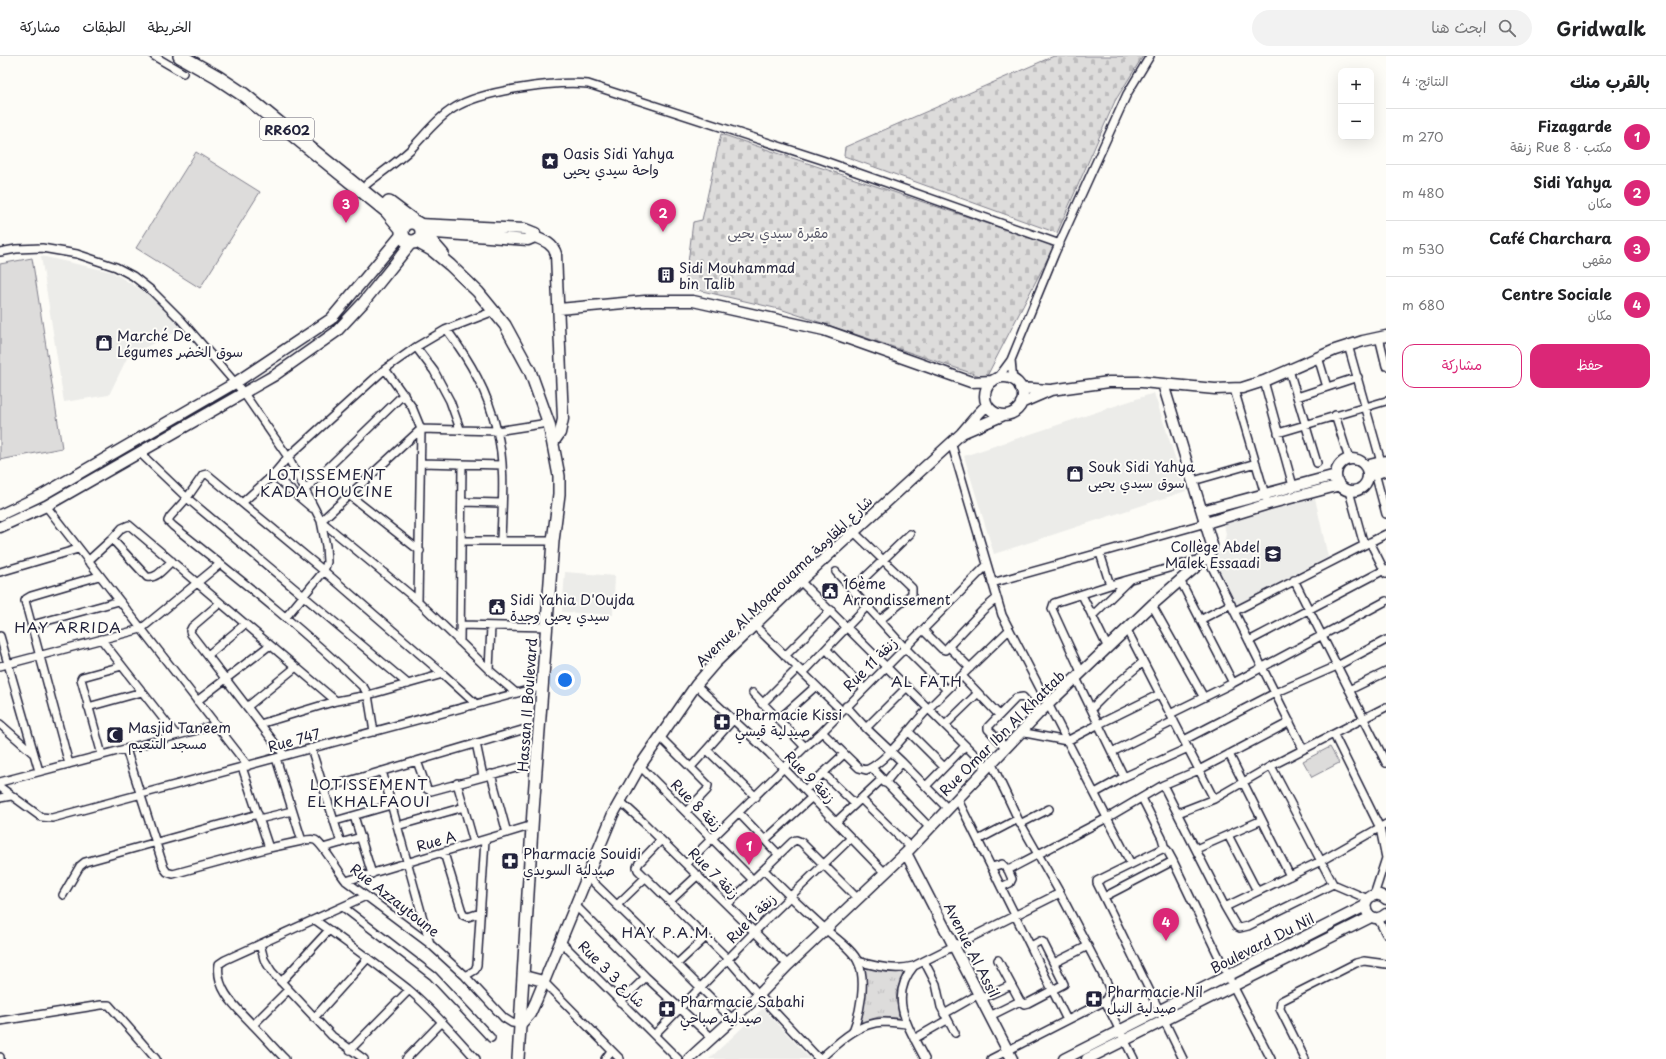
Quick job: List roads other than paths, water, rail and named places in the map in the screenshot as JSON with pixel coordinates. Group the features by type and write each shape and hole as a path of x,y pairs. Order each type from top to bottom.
{"highway":[{"name":"RR602","path":"180,56 216,77 250,100 413,232"},
{"name":"RR602","path":"195,56 248,88 270,104 397,210 413,232"}],"main road":[{"name":"Hassan II Boulevard","path":"413,232 433,251 450,264 494,311 505,325 530,371 548,423 559,476 559,494 553,540 518,1059"}],"street":[{"path":"154,56 183,73"},
{"path":"986,402 987,389 1011,360 1126,94 1150,56"},
{"path":"367,184 408,151 426,132 454,108 477,98 494,93 560,84 588,84 815,157 1060,244"},
{"path":"0,515 42,495 235,383 331,319 413,232 458,230 528,240 535,237 550,244 556,254 563,419 560,433 553,443"},
{"path":"0,527 46,506 275,375 336,332 363,303 413,232"},
{"path":"0,252 16,249 42,248 76,254 116,267 133,276 152,291 181,320 243,392 288,456 321,521 327,554 327,562 324,571 286,617"},
{"path":"559,309 645,301 693,301 824,330 971,382 1005,378 1017,384 1051,390"},
{"path":"242,503 273,475 288,456 385,370 416,347 447,330 494,311"},
{"path":"447,330 468,358 480,382 497,431 502,465 501,541"},
{"path":"1021,403 1051,390 1082,384 1109,382 1234,389 1264,381 1348,345 1383,336 1386,366"},
{"path":"1348,345 1365,407 1384,464 1369,472 1366,482 1362,487 1349,491"},
{"path":"416,347 434,371 450,401 460,430"},
{"path":"1318,357 1327,387"},
{"path":"971,382 995,413 1004,415 1015,411 1021,403 1022,396 1017,384 1011,360"},
{"path":"385,370 404,394 412,407 421,428 418,601"},
{"path":"1289,370 1317,463"},
{"path":"1297,397 1358,377"},
{"path":"1264,381 1293,486"},
{"path":"1124,777 1091,709 1079,675 1051,607 1054,603 1110,585 1207,557 1212,548 1206,523 1163,384"},
{"path":"1234,389 1266,499"},
{"path":"306,489 404,394"},
{"path":"1278,433 1386,401"},
{"name":"Avenue Al Moqaouama شارع المقاومة","path":"521,1024 530,1014 611,819 620,801 640,766 696,685 715,663 800,580 961,434 986,402"},
{"name":"Avenue Al Moqaouama شارع المقاومة","path":"961,434 1004,415"},
{"path":"1335,415 1349,459"},
{"path":"321,521 421,428 497,431 548,423"},
{"path":"951,442 996,599 1009,630 1131,864"},
{"path":"139,452 187,498 408,684"},
{"path":"1249,641 1385,571 1367,544 1349,491 1340,485 1336,475 1340,465 1349,459 1359,461 1369,472 1386,514"},
{"path":"421,463 502,465"},
{"path":"1193,481 1256,463"},
{"path":"460,642 462,464"},
{"path":"374,732 368,695 364,688 330,655 286,617 168,521 203,475 207,474 324,571 476,704"},
{"path":"273,475 314,509"},
{"path":"992,583 1206,523 1266,499 1293,486 1336,475"},
{"path":"1202,511 1340,485"},
{"path":"349,495 420,551"},
{"path":"462,502 502,503"},
{"path":"46,506 216,725 245,767 258,817 269,848"},
{"path":"321,521 418,601 489,670 516,693"},
{"path":"88,561 122,528 129,525 336,701"},
{"path":"854,532 913,590 912,594 880,620"},
{"path":"853,589 910,534"},
{"path":"1235,611 1386,534"},
{"path":"112,539 147,577 157,575 172,561"},
{"path":"461,541 553,540"},
{"path":"0,572 78,549"},
{"path":"1100,553 1110,585"},
{"path":"1207,557 1303,749"},
{"name":"Rue Omar Ibn Al Khattab","path":"689,1059 759,995 788,965 908,851 947,808 1038,714 1152,605 1207,557"},
{"path":"0,666 141,628 220,564"},
{"name":"Rue 11 زنقة","path":"686,864 822,732 987,565"},
{"path":"836,572 868,605 905,648 948,690"},
{"path":"69,764 25,601 28,597 99,576"},
{"path":"1092,616 1129,579"},
{"path":"800,580 848,626 886,667 965,746 989,764 1019,822 1060,893 1107,983 1110,991 1106,1001 1067,1020 1010,1055 991,1059"},
{"path":"1180,580 1233,683"},
{"path":"1294,580 1349,690 1384,754 1386,763"},
{"path":"1082,595 1108,648"},
{"path":"923,630 942,649 945,650 996,599"},
{"path":"32,625 119,601"},
{"path":"1170,714 1203,696 1233,683 1386,601"},
{"path":"220,603 192,627 190,631 284,755"},
{"path":"1200,620 1231,604"},
{"path":"762,704 826,649 868,605"},
{"path":"1152,605 1203,696"},
{"path":"785,656 831,610"},
{"path":"208,655 245,624"},
{"path":"461,625 548,627"},
{"path":"754,625 816,686 891,751 947,808"},
{"path":"489,670 491,626"},
{"path":"822,732 862,770 872,768 891,751 928,708 1009,630"},
{"path":"1126,630 1214,799"},
{"path":"0,636 39,771"},
{"path":"101,639 176,735"},
{"path":"1184,740 1275,693 1337,666 1386,640"},
{"path":"197,701 270,645"},
{"path":"949,647 970,668"},
{"path":"826,649 864,688"},
{"path":"1091,709 1112,688 1143,662"},
{"path":"102,755 81,682 82,677 122,666"},
{"path":"247,706 296,667"},
{"path":"1349,690 1386,672"},
{"path":"260,724 336,701 368,695 443,674"},
{"path":"962,676 999,715"},
{"name":"Rue 9 زنقة","path":"696,685 734,719 885,873"},
{"name":"Rue 747","path":"11,796 41,817 52,818 543,686"},
{"path":"779,720 816,686"},
{"path":"866,728 907,687"},
{"path":"88,707 142,692"},
{"path":"944,725 978,692"},
{"path":"753,693 805,747"},
{"path":"1020,732 1067,741 1160,694"},
{"path":"1005,747 988,729 988,727 1016,698 1023,697 1038,714"},
{"path":"1178,813 1214,799 1271,766 1386,707"},
{"path":"691,767 734,719"},
{"path":"1112,752 1174,721"},
{"path":"1008,870 1107,818 1163,786 1199,770 1290,722"},
{"path":"0,724 34,753"},
{"path":"0,782 216,725"},
{"path":"324,788 522,730"},
{"path":"908,731 944,767"},
{"path":"1334,734 1383,826 1386,858 1369,900 1367,912 1378,917 1386,934"},
{"path":"660,737 704,780 709,787 686,812"},
{"path":"476,743 483,776"},
{"path":"926,786 965,746"},
{"path":"311,748 341,844"},
{"path":"1095,793 1124,777 1188,748"},
{"path":"126,749 164,868 167,872 173,874 269,848 302,841 315,840 323,848 361,837"},
{"path":"707,750 756,797"},
{"path":"804,790 844,754"},
{"path":"1229,754 1290,876"},
{"path":"276,758 302,841"},
{"path":"416,761 427,789 430,791 520,766"},
{"path":"836,822 883,781 902,762"},
{"name":"Rue 8 زنقة","path":"640,766 753,880"},
{"path":"1271,766 1333,884 1369,900"},
{"path":"872,768 929,827"},
{"path":"382,771 430,944"},
{"path":"824,773 855,804"},
{"path":"491,774 507,834"},
{"path":"457,783 474,843"},
{"path":"1163,786 1236,926 1242,928 1333,884"},
{"path":"0,787 11,796"},
{"path":"0,798 11,796"},
{"path":"765,840 811,798"},
{"path":"957,798 1067,1020"},
{"path":"1142,798 1162,838 1165,849 1173,861 1228,976 1271,1059"},
{"path":"861,799 908,851"},
{"name":"Rue 7 زنقة","path":"620,801 728,904 788,965"},
{"path":"335,822 391,805"},
{"path":"397,826 464,807"},
{"path":"978,840 1049,809"},
{"path":"63,895 80,866 85,862 156,842 258,817 292,811"},
{"path":"739,813 779,855"},
{"path":"354,816 372,874"},
{"path":"1196,849 1262,820"},
{"name":"Rue A","path":"346,881 444,853 533,825"},
{"path":"1225,907 1321,861 1383,826"},
{"path":"1228,835 1257,891"},
{"name":"Rue 1 زنقة","path":"654,1035 700,986 851,838"},
{"path":"465,976 475,970 476,965 484,840"},
{"path":"661,840 639,863 637,868 728,959 759,995 820,1059 853,1031 865,1026 880,1023 906,1024"},
{"path":"728,904 796,840 858,899"},
{"name":"Rue Azzaytoune","path":"323,848 338,872 346,881 430,944 465,976 504,1018 512,1023 521,1024"},
{"path":"1165,849 1097,881 1097,886 1104,897 1183,1059"},
{"name":"Avenue Al Assil","path":"908,851 954,946 1010,1055"},
{"path":"444,853 463,915 468,916 480,913"},
{"path":"1104,897 1173,861"},
{"path":"992,867 1002,864 1008,870 1012,880 1010,883 1001,886"},
{"path":"764,870 826,930 844,945 858,961 861,981 861,999 857,1020 853,1031"},
{"path":"670,900 698,875"},
{"path":"588,877 732,1019"},
{"path":"616,905 646,878"},
{"path":"858,961 892,969 904,969 914,966 1060,893"},
{"path":"1369,900 1379,895 1386,898"},
{"path":"285,1059 228,998 222,986 218,970 220,962 366,896"},
{"name":"Boulevard Du Nil","path":"1064,1059 1228,976 1369,900"},
{"path":"343,906 433,976 491,1038"},
{"path":"576,906 646,976 712,1038"},
{"name":"Boulevard Du Nil","path":"1087,1059 1233,986 1378,917"},
{"path":"315,920 368,958 408,990 442,1022 476,1059"},
{"path":"281,982 329,930"},
{"path":"677,964 706,937"},
{"path":"998,960 1020,1001 1024,1004 1028,1003 1064,984 1043,942 1040,941 1031,946"},
{"name":"Rue 3 شارع 3","path":"561,942 678,1059"},
{"path":"260,944 268,966 288,990 332,1036 364,1059"},
{"path":"1054,963 1088,946"},
{"path":"314,1018 368,958"},
{"path":"924,961 936,984 939,1002 955,1033"},
{"path":"1305,1059 1280,1010 1281,1001 1356,963 1364,961 1386,964"},
{"path":"914,966 905,979 901,993 906,1024 925,1059"},
{"path":"524,976 543,981 620,1059"},
{"path":"620,1002 646,976"},
{"path":"914,1039 946,1017 980,997 1011,985"},
{"path":"253,1025 288,990"},
{"path":"350,1050 408,990"},
{"path":"990,1016 1020,1001"},
{"path":"1106,1001 1134,1059"},
{"path":"0,1022 109,1005 156,1059"},
{"path":"406,1059 442,1022"},
{"path":"605,1059 612,1051"}],"place":[{"name":"Oasis Sidi Yahya واحة سيدي يحيى","path":"550,161"},
{"name":"Café Charchara","path":"346,223"},
{"name":"Sidi Yahya","path":"663,232"},
{"name":"Sidi Mouhammad bin Talib","path":"666,275"},
{"name":"Marché De Légumes سوق الخضر","path":"104,343"},
{"name":"Souk Sidi Yahya سوق سيدي يحيى","path":"1075,474"},
{"name":"Collège Abdel Malek Essaadi","path":"1273,554"},
{"name":"16ème Arrondissement","path":"830,591"},
{"name":"Sidi Yahia D'Oujda سيدي يحيى وجدة","path":"497,607"},
{"name":"Pharmacie Kissi صيدلية قيسي","path":"722,722"},
{"name":"Masjid Taneem مسجد التنعيم","path":"115,735"},
{"name":"Pharmacie Souidi صيدلية السويدي","path":"510,861"},
{"name":"Fizagarde","path":"749,865"},
{"name":"Centre Sociale","path":"1166,941"},
{"name":"Pharmacie Nil صيدلية النيل","path":"1094,999"},
{"name":"Pharmacie Sabahi صيدلية صباحي","path":"667,1009"}],"district":[{"name":"LOTISSEMENT KADA HOUCINE","path":"327,482"},
{"name":"HAY ARRIDA","path":"68,626"},
{"name":"AL FATH","path":"927,680"},
{"name":"LOTISSEMENT EL KHALFAOUI","path":"369,792"},
{"name":"HAY P.A.M.","path":"668,931"}],"park label":[{"name":"مقبرة سيدي يحيى","path":"778,232"}]}
